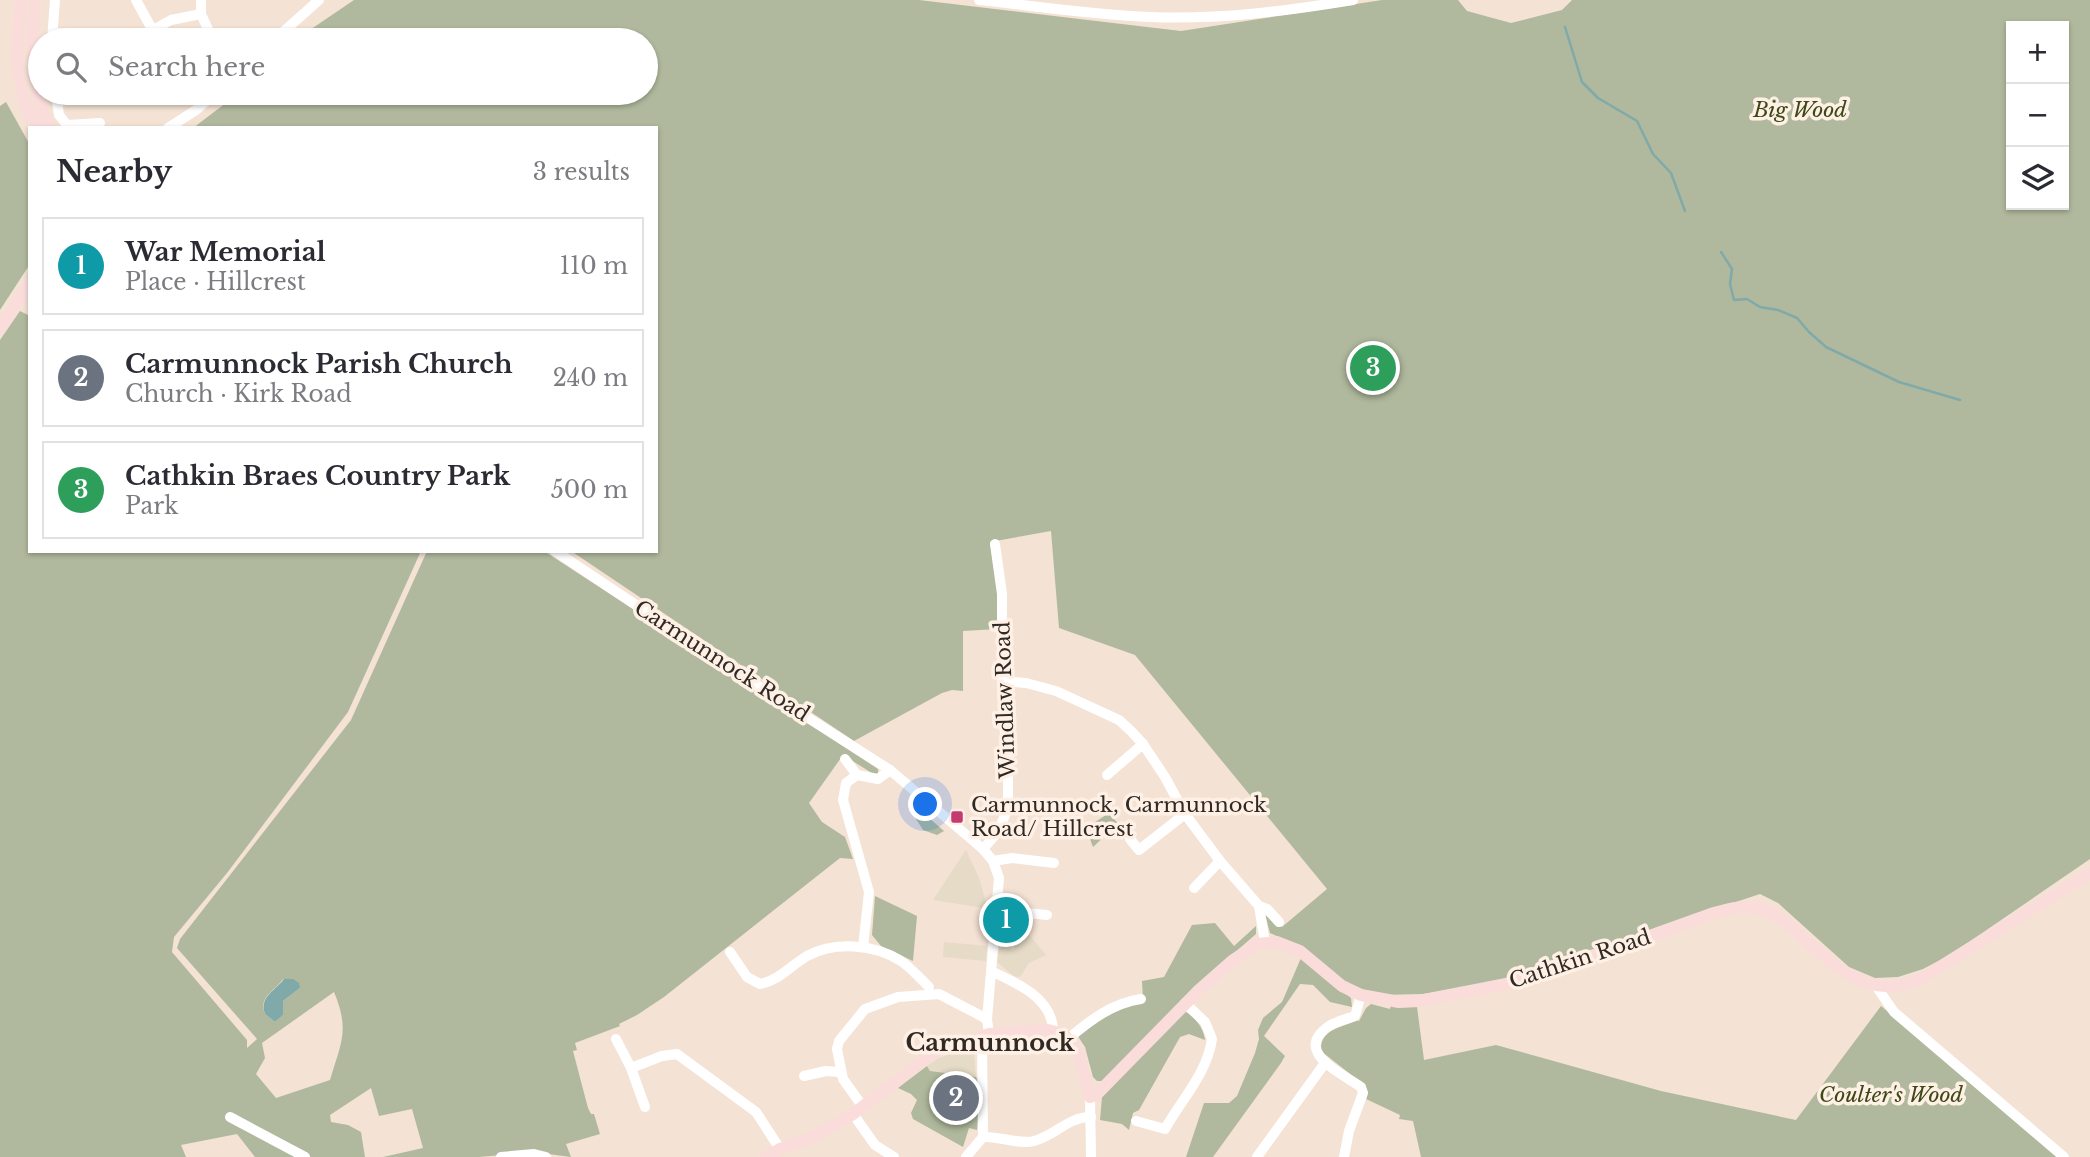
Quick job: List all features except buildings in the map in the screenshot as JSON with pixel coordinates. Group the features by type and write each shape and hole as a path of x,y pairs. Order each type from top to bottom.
{"main road":[{"path":"21,0 18,62 22,96 35,126"},
{"path":"34,28 35,0"},
{"path":"41,105 48,126"},
{"path":"0,329 28,286"},
{"path":"1876,986 1894,986 1919,980 2090,873"},
{"name":"Cathkin Road","path":"1265,943 1278,942 1300,951 1342,986 1361,995 1399,1002 1419,1001 1527,980 1714,913 1747,907 1759,908 1781,918 1836,965 1853,977 1876,986"},
{"path":"766,1157 814,1137 858,1111 933,1053 986,1035 1053,1030 1068,1039 1079,1054 1090,1097 1103,1090 1185,1003 1232,961 1250,947 1265,943"}],"street":[{"path":"53,28 55,0"},
{"path":"136,0 151,28"},
{"path":"201,0 201,15 207,28"},
{"path":"287,28 318,0"},
{"path":"979,0 1150,17 1226,16 1303,4 1353,0"},
{"path":"158,28 171,20 201,15"},
{"path":"58,105 62,122 71,126"},
{"path":"171,126 202,105"},
{"path":"85,126 100,123"},
{"name":"Windlaw Road","path":"983,849 997,833 1007,809 1002,594 995,544"},
{"name":"Carmunnock Road","path":"558,553 890,770 993,860"},
{"path":"1002,681 1026,683 1056,691 1119,720 1143,744 1185,814 1220,861 1259,906 1267,909 1279,922"},
{"path":"1107,775 1143,744"},
{"path":"845,759 857,775"},
{"path":"863,947 869,892 846,811 843,790 850,779 857,775 878,779 890,770"},
{"path":"1130,839 1139,850 1185,814"},
{"path":"966,1157 983,1137 986,1035 999,878 993,860 1012,858 1054,863"},
{"path":"1194,888 1220,861"},
{"path":"1259,906 1265,943"},
{"path":"997,910 1047,915"},
{"path":"731,958 747,977 760,984 776,979 793,965 820,950 863,947 892,957 929,987"},
{"path":"991,971 1027,989 1037,998 1048,1011 1053,1030"},
{"path":"1876,986 1894,1012 2064,1157"},
{"path":"894,1157 875,1145 858,1111 840,1072 837,1049 839,1041 865,1009 898,997 939,994 987,1019"},
{"path":"1344,1157 1349,1131 1363,1093 1361,1087 1325,1063 1317,1052 1321,1034 1328,1026 1355,1016 1361,995"},
{"path":"1068,1039 1102,1013 1129,1001 1141,999"},
{"path":"1136,1121 1165,1129 1195,1082 1208,1055 1212,1038 1205,1022 1185,1003"},
{"path":"616,1039 631,1068 645,1107"},
{"path":"631,1068 662,1056 677,1054 756,1112 780,1149"},
{"path":"1257,1157 1325,1063"},
{"path":"804,1076 826,1071 840,1072"},
{"path":"1090,1097 1091,1157"},
{"path":"230,1117 305,1157"},
{"path":"983,1137 1030,1142 1078,1117 1091,1117"},
{"path":"501,1157 534,1154 546,1157"}],"shaded area":[{"path":"966,850 979,878 985,908 933,900"},
{"path":"1025,930 1046,955 1029,963 1020,977 1014,976 997,962 999,947 1014,949 1016,931"},
{"path":"944,942 987,946 986,961 943,957"},
{"path":"961,1050 971,1050 974,1054 976,1077 930,1071 927,1066 939,1058"}],"green space":[{"name":"Big Wood","path":"354,0 919,0 1181,31 1382,0 1458,0 1467,11 1511,23 1562,10 1572,0 2090,0 2090,859 1950,955 1923,969 1898,977 1875,978 1849,967 1778,903 1760,894 1487,984 1423,994 1381,995 1364,991 1348,984 1304,948 1270,933 1265,914 1282,927 1327,889 1135,655 1059,628 1051,531 990,542 997,585 998,629 963,631 963,691 942,693 854,741 574,553 658,553 658,126 196,126 223,105 658,105 658,28 313,28"},
{"path":"6,102 28,141 28,267 0,310 0,106"},
{"path":"20,311 28,315 28,553 420,553 348,712 227,873 174,937 172,952 247,1040 247,1048 257,1039 177,948 180,939 351,720 426,553 547,553 878,769 878,774 875,775 843,755 809,803 822,822 845,837 853,859 840,858 664,997 637,1015 619,1024 620,1026 575,1043 577,1050 573,1051 588,1108 591,1114 594,1114 600,1134 566,1144 571,1157 533,1152 479,1157 383,1157 423,1148 412,1109 379,1116 371,1088 330,1115 331,1122 348,1125 361,1132 365,1157 255,1157 237,1134 181,1145 186,1157 0,1157 0,340","holes":["283,979 300,988 283,1001 283,1015 275,1022 265,1014 263,1008 268,995","334,992 339,1005 342,1036 330,1080 276,1098 256,1074 265,1058 262,1043"]},
{"path":"920,810 944,831 937,835 923,830 916,819"},
{"path":"1109,813 1127,834 1121,839 1111,830 1093,847 1086,828"},
{"path":"875,896 917,916 913,961 881,946 872,935"},
{"path":"1215,923 1234,946 1256,926 1256,934 1194,988 1102,1081 1097,1081 1093,1077 1085,1047 1077,1035 1116,1009 1143,1000 1142,981 1164,977 1192,925"},
{"path":"1301,958 1351,998 1352,1007 1330,1002 1313,985 1300,984 1264,1036 1285,1056 1281,1063 1213,1157 1186,1157 1204,1103 1229,1103 1237,1096 1255,1053 1259,1039 1258,1030 1263,1018 1282,1002"},
{"name":"Coulter's Wood","path":"1371,1004 1390,1009 1391,1005 1417,1007 1424,1060 1496,1045 1661,1091 1796,1120 1881,1006 2060,1157 1421,1157 1413,1121 1399,1119 1400,1115 1366,1099 1368,1092 1364,1085 1321,1051 1328,1033 1359,1021"},
{"path":"1186,1012 1199,1024 1205,1040 1189,1034 1180,1037 1139,1110 1133,1113 1129,1130 1122,1124 1100,1120 1102,1097 1180,1013"},
{"path":"927,1066 930,1071 976,1077 980,1087 977,1130 969,1128 963,1147 913,1119 911,1113 917,1100 898,1088"}],"water":[{"path":"284,979 293,979 299,983 300,988 283,1001 283,1015 275,1022 265,1014 264,1003"}],"waterway":[{"path":"1565,27 1582,82 1598,98 1637,121 1653,154 1671,173 1685,211"},
{"path":"1721,252 1732,269 1730,284 1734,300 1747,299 1760,307 1778,310 1797,318 1826,347 1899,382 1960,400"}],"place":[{"name":"Cathkin Braes Country Park","path":"1373,368"},
{"name":"Carmunnock, Carmunnock Road/ Hillcrest","path":"957,817"},
{"name":"War Memorial","path":"1006,920"},
{"name":"Carmunnock Parish Church","path":"956,1098"}],"district":[{"name":"Carmunnock","path":"990,1043"}]}
